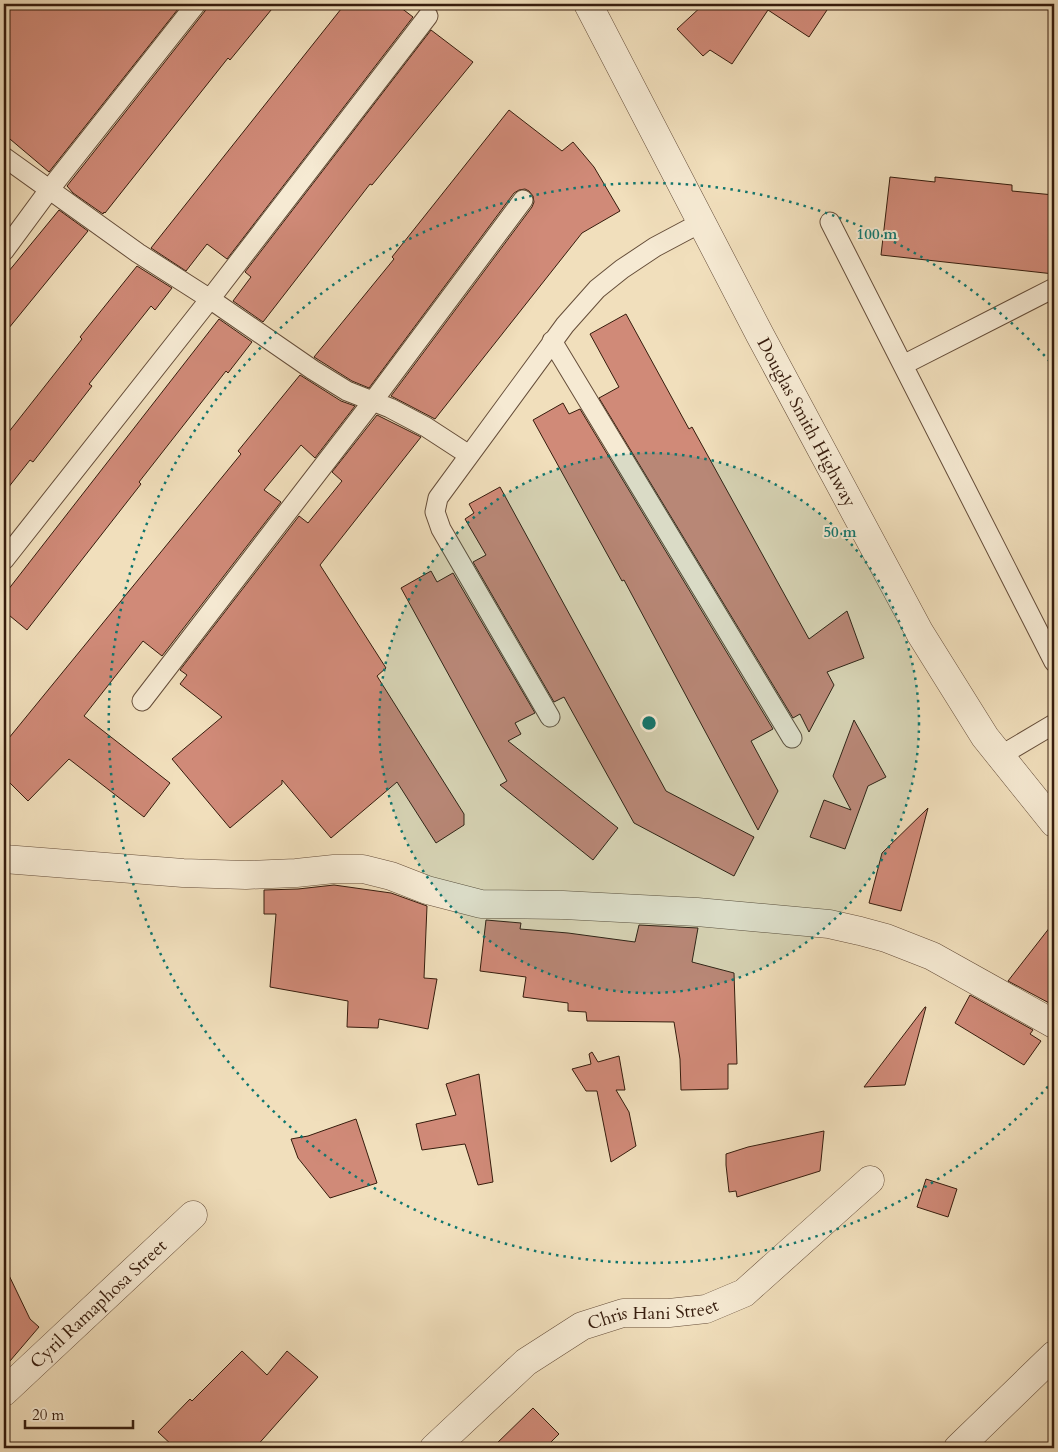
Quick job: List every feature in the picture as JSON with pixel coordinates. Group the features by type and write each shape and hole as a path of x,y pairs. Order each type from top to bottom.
{"street":[{"name":"Douglas Smith Highway","path":"588,4 920,633 985,736 1054,823"},
{"path":"4,858 183,873 246,875 363,869 391,876 427,890 481,904 563,905 697,912 829,924 886,938 932,956 1054,1024"},
{"name":"Chris Hani Street","path":"434,1448 526,1362 582,1326 623,1313 669,1313 706,1308 744,1293 870,1180"},
{"name":"Cyril Ramaphosa Street","path":"4,1392 193,1215"},
{"path":"958,1448 1054,1355"}],"lane":[{"path":"4,251 49,190 196,4"},
{"path":"4,560 210,299 428,16"},
{"path":"4,157 138,253 210,299 313,370 347,391 390,408 426,427 469,455"},
{"path":"142,702 373,401 523,200"},
{"path":"550,717 441,529 435,512 438,498 552,341 597,289 622,269 655,247 702,222"},
{"path":"830,222 1054,662"},
{"path":"903,365 1054,288"},
{"path":"552,341 792,738"},
{"path":"1000,756 1054,724"}],"building":[{"path":"4,4 182,4 49,172 4,134"},
{"path":"207,4 276,4 230,60 228,58 103,214 73,193 67,186 205,11"},
{"path":"345,4 396,4 413,17 227,259 207,244 186,271 151,248"},
{"path":"704,4 831,4 809,37 768,10 732,64 710,50 703,56 677,29"},
{"path":"431,30 473,62 372,185 370,184 263,322 233,301 251,277 245,272"},
{"path":"509,110 562,151 573,142 594,167 620,211 582,233 435,419 391,396 532,207 534,202 533,196 529,191 525,189 514,193 369,388 352,381 314,357 394,259 392,257"},
{"path":"890,177 935,182 935,177 1012,185 1012,191 1054,195 1054,274 881,255"},
{"path":"59,210 88,231 4,334 4,277"},
{"path":"137,266 172,288 155,310 151,306 89,384 92,386 33,462 30,460 4,493 4,438 82,339 80,337"},
{"path":"626,314 689,429 692,427 809,639 847,611 864,658 827,672 834,685 809,732 800,714 793,718 599,398 619,387 590,334"},
{"path":"219,319 252,342 228,373 226,371 139,482 141,484 27,630 4,611 4,595"},
{"path":"300,375 341,401 355,406 315,458 301,445 264,490 281,502 162,656 143,641 84,716 170,783 144,817 69,759 28,801 4,777 4,744 241,454 238,451"},
{"path":"563,403 569,414 580,409 773,729 751,741 778,791 758,830 624,580 622,581 533,420"},
{"path":"377,415 421,437 320,565 386,668 377,676 464,814 464,825 436,843 397,782 331,838 282,780 282,784 230,828 172,759 222,717 180,684 187,675 180,670 299,516 308,523 342,481 332,472"},
{"path":"500,487 666,791 754,837 734,876 634,823 564,697 554,702 473,562 486,555 465,519 474,513 469,504"},
{"path":"431,571 437,582 453,573 535,713 515,723 521,734 508,741 618,828 593,860 500,785 507,781 401,588"},
{"path":"854,720 886,777 868,786 845,849 810,837 824,800 851,810 833,776"},
{"path":"928,808 901,911 869,903 882,853"},
{"path":"334,885 391,893 427,906 424,978 437,979 428,1029 379,1019 378,1028 347,1027 348,1001 270,987 276,914 264,914 264,890"},
{"path":"486,920 521,923 520,929 635,942 639,925 698,928 692,962 734,973 737,1064 728,1064 728,1089 681,1090 680,1059 674,1022 587,1021 586,1012 568,1011 568,1003 523,997 526,977 480,971"},
{"path":"1054,922 1054,999 1051,1004 1008,981"},
{"path":"970,995 1033,1030 1030,1034 1041,1041 1024,1065 955,1023"},
{"path":"925,1007 905,1085 864,1087"},
{"path":"592,1052 598,1062 619,1056 625,1090 616,1090 629,1112 636,1146 611,1162 597,1091 586,1091 572,1069 591,1064 589,1054"},
{"path":"479,1074 493,1182 478,1185 465,1144 422,1150 416,1124 456,1115 446,1084"},
{"path":"356,1119 377,1183 330,1198 298,1158 291,1139 308,1136"},
{"path":"824,1131 820,1171 737,1197 736,1191 729,1192 726,1154 748,1147"},
{"path":"926,1179 957,1189 948,1217 917,1207"},
{"path":"4,1265 30,1319 39,1327 4,1368"},
{"path":"242,1351 267,1375 287,1351 318,1377 255,1448 175,1448 158,1432 190,1399 192,1401"},
{"path":"533,1408 559,1434 545,1448 492,1448"}]}
